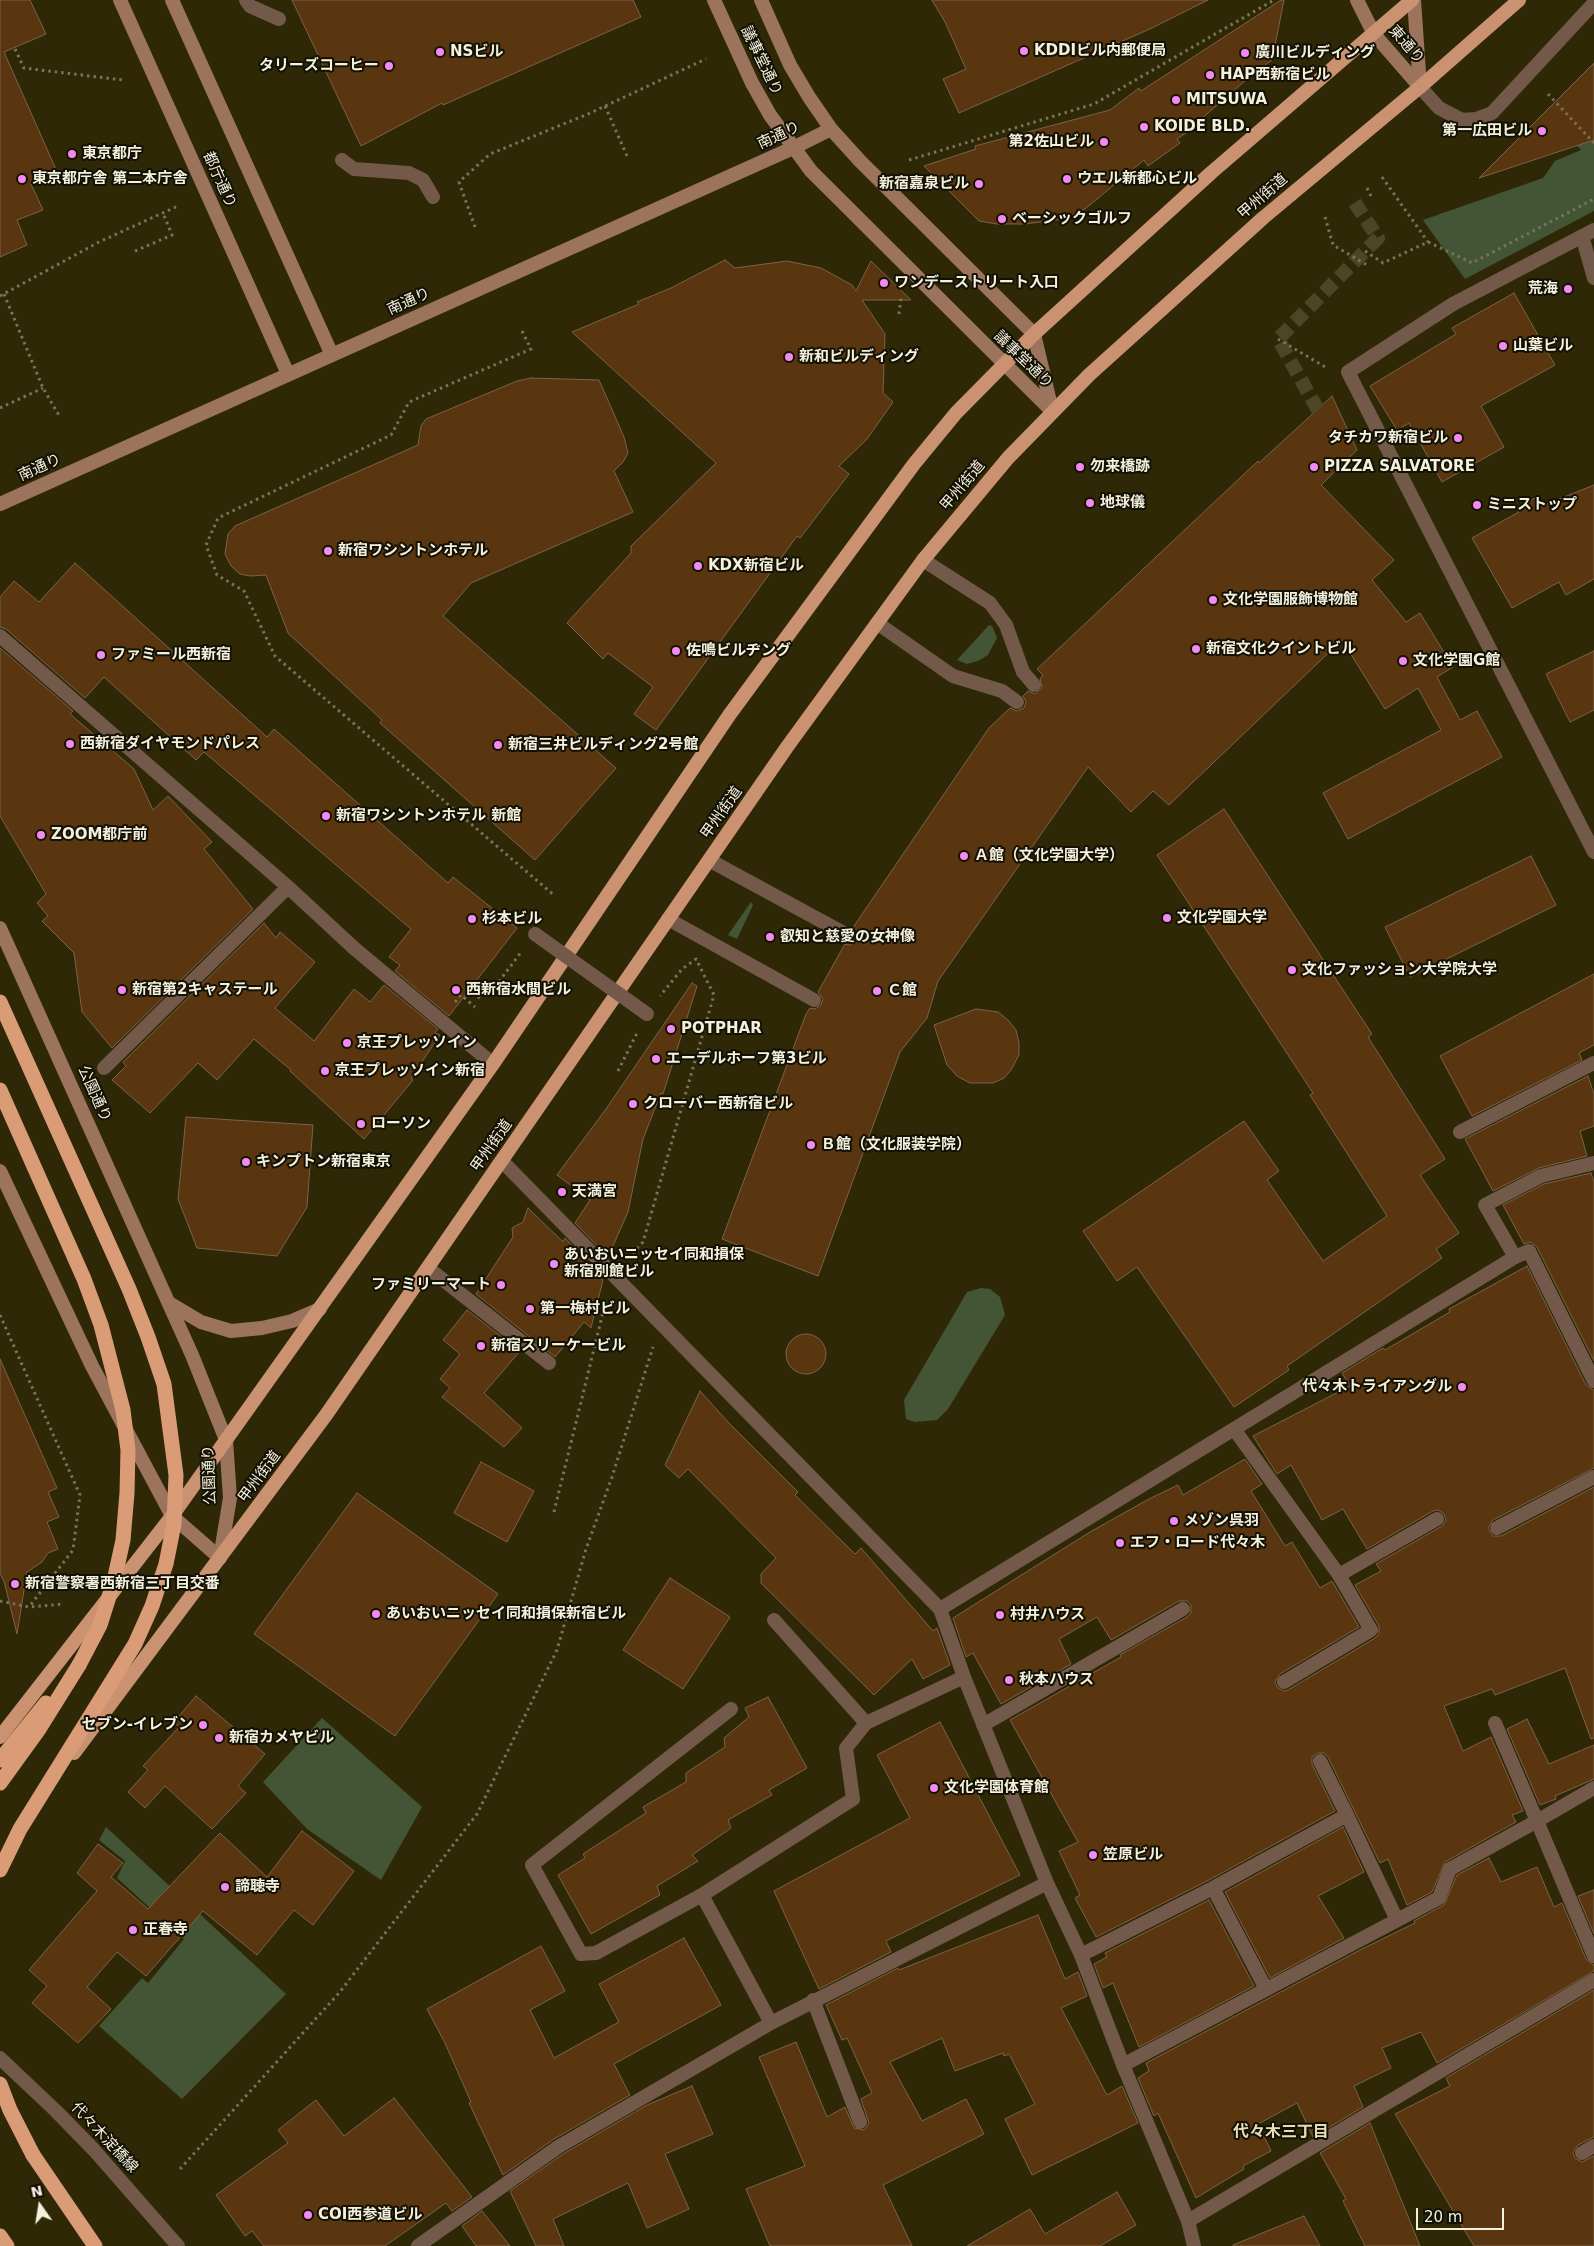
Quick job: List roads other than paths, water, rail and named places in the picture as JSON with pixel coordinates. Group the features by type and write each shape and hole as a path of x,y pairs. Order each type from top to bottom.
{"highway":[{"path":"0,1737 172,1516 493,1064 730,714 864,530 956,413 1034,334 1212,172 1413,0"},
{"name":"甲州街道","path":"0,1852 326,1415 787,747 923,560 1008,458 1089,375 1263,218 1420,87 1519,0"},
{"path":"0,1002 129,1289 148,1337 164,1384 176,1475 174,1524 166,1564 152,1606 135,1644 20,1830 0,1870"},
{"path":"0,1090 84,1279 114,1370 124,1418 128,1450 123,1540 114,1582 100,1625 79,1665 39,1728 0,1783"},
{"path":"0,1760 79,1665"},
{"path":"0,2084 10,2110 34,2154 95,2246"},
{"path":"0,2236 7,2246"}],"main road":[{"name":"都庁通り","path":"120,0 288,374"},
{"name":"都庁通り","path":"172,0 332,355"},
{"name":"議事堂通り","path":"714,0 752,83 793,148 811,172 1052,411"},
{"name":"議事堂通り","path":"761,0 790,65 831,129 850,151 1034,334 1052,411"},
{"name":"東通り","path":"1357,0 1374,34 1420,87"},
{"name":"東通り","path":"1413,0 1420,87"},
{"name":"南通り","path":"0,504 793,148 831,129"},
{"name":"公園通り","path":"0,928 169,1303 226,1440 230,1498 220,1558"},
{"path":"0,1171 92,1366 172,1516 220,1558"},
{"path":"169,1303 201,1322 232,1331 262,1328 292,1321 320,1309"}],"street":[{"path":"246,0 250,6 279,19"},
{"path":"1420,87 1439,108 1462,120 1476,119 1492,113 1594,3"},
{"path":"342,160 354,168 409,173 423,180 433,197"},
{"path":"1594,278 1588,233 1453,304 1348,372 1594,852"},
{"path":"923,560 990,603 1006,625 1022,672 1034,685"},
{"path":"877,623 953,676 1002,691 1017,702"},
{"path":"0,636 288,886 355,948 493,1064"},
{"path":"709,860 849,936"},
{"path":"104,1068 288,886"},
{"path":"668,920 814,1000"},
{"path":"535,934 647,1014"},
{"path":"1460,1132 1594,1063"},
{"path":"502,1161 940,1610 964,1677 1047,1883 1081,1955 1123,2064 1188,2221 1190,2244"},
{"path":"1515,1257 1485,1205 1540,1176 1594,1163"},
{"path":"940,1610 1515,1257 1529,1251 1591,1365 1594,1381"},
{"path":"428,1268 549,1363"},
{"path":"1234,1430 1338,1575 1371,1630 1284,1682"},
{"path":"1497,1528 1594,1477"},
{"path":"1338,1575 1437,1519"},
{"path":"983,1725 1183,1609"},
{"path":"774,1620 866,1723"},
{"path":"731,1709 532,1865 581,1954 596,1953 702,1895 853,1799 846,1748 866,1723 964,1677"},
{"path":"1495,1723 1594,1956"},
{"path":"1320,1762 1348,1815 1397,1920"},
{"path":"1123,2064 1440,1898 1450,1869 1594,1788"},
{"path":"1081,1955 1213,1888 1348,1815"},
{"path":"418,2246 558,2147 770,2023 1047,1883"},
{"path":"1213,1888 1266,1989"},
{"path":"702,1895 770,2023"},
{"path":"1188,2221 1594,1980"},
{"path":"813,2000 860,2122"},
{"name":"代々木淀橋線","path":"0,2058 56,2110 88,2143 178,2246"}],"tunnel":[{"path":"1318,410 1278,339 1378,238 1353,200"}],"place":[{"name":"KDDIビル内郵便局","path":"1024,51"},
{"name":"NSビル","path":"440,52"},
{"name":"廣川ビルディング","path":"1245,53"},
{"name":"タリーズコーヒー","path":"389,66"},
{"name":"HAP西新宿ビル","path":"1210,75"},
{"name":"MITSUWA","path":"1176,100"},
{"name":"KOIDE BLD.","path":"1144,127"},
{"name":"第一広田ビル","path":"1542,131"},
{"name":"第2佐山ビル","path":"1104,142"},
{"name":"東京都庁","path":"72,154"},
{"name":"東京都庁舎 第二本庁舎","path":"22,179"},
{"name":"ウエル新都心ビル","path":"1067,179"},
{"name":"新宿嘉泉ビル","path":"979,184"},
{"name":"ベーシックゴルフ","path":"1002,219"},
{"name":"ワンデーストリート入口","path":"884,283"},
{"name":"荒海","path":"1568,289"},
{"name":"山葉ビル","path":"1503,346"},
{"name":"新和ビルディング","path":"789,357"},
{"name":"タチカワ新宿ビル","path":"1458,438"},
{"name":"勿来橋跡","path":"1080,467"},
{"name":"PIZZA SALVATORE","path":"1314,467"},
{"name":"地球儀","path":"1090,503"},
{"name":"ミニストップ","path":"1477,505"},
{"name":"新宿ワシントンホテル","path":"328,551"},
{"name":"KDX新宿ビル","path":"698,566"},
{"name":"文化学園服飾博物館","path":"1213,600"},
{"name":"新宿文化クイントビル","path":"1196,649"},
{"name":"佐鳴ビルヂング","path":"676,651"},
{"name":"ファミール西新宿","path":"101,655"},
{"name":"文化学園G館","path":"1403,661"},
{"name":"西新宿ダイヤモンドパレス","path":"70,744"},
{"name":"新宿三井ビルディング2号館","path":"498,745"},
{"name":"新宿ワシントンホテル 新館","path":"326,816"},
{"name":"ZOOM都庁前","path":"41,835"},
{"name":"Ａ館（文化学園大学）","path":"964,856"},
{"name":"文化学園大学","path":"1167,918"},
{"name":"杉本ビル","path":"472,919"},
{"name":"叡知と慈愛の女神像","path":"770,937"},
{"name":"文化ファッション大学院大学","path":"1292,970"},
{"name":"新宿第2キャステール","path":"122,990"},
{"name":"西新宿水間ビル","path":"456,990"},
{"name":"Ｃ館","path":"877,991"},
{"name":"POTPHAR","path":"671,1029"},
{"name":"京王プレッソイン","path":"347,1043"},
{"name":"エーデルホーフ第3ビル","path":"656,1059"},
{"name":"京王プレッソイン新宿","path":"325,1071"},
{"name":"クローバー西新宿ビル","path":"633,1104"},
{"name":"ローソン","path":"361,1124"},
{"name":"Ｂ館（文化服装学院）","path":"811,1145"},
{"name":"キンプトン新宿東京","path":"246,1162"},
{"name":"天満宮","path":"562,1192"},
{"name":"あいおいニッセイ同和損保 新宿別館ビル","path":"554,1264"},
{"name":"ファミリーマート","path":"501,1285"},
{"name":"第一梅村ビル","path":"530,1309"},
{"name":"新宿スリーケービル","path":"481,1346"},
{"name":"代々木トライアングル","path":"1462,1387"},
{"name":"メゾン呉羽","path":"1174,1521"},
{"name":"エフ・ロード代々木","path":"1120,1543"},
{"name":"新宿警察署西新宿三丁目交番","path":"15,1584"},
{"name":"あいおいニッセイ同和損保新宿ビル","path":"376,1614"},
{"name":"村井ハウス","path":"1000,1615"},
{"name":"秋本ハウス","path":"1009,1680"},
{"name":"セブン-イレブン","path":"203,1725"},
{"name":"新宿カメヤビル","path":"219,1738"},
{"name":"文化学園体育館","path":"934,1788"},
{"name":"笠原ビル","path":"1093,1855"},
{"name":"諦聴寺","path":"225,1887"},
{"name":"正春寺","path":"133,1930"},
{"name":"COI西参道ビル","path":"308,2215"}],"district":[{"name":"代々木三丁目","path":"1281,2133"}]}
